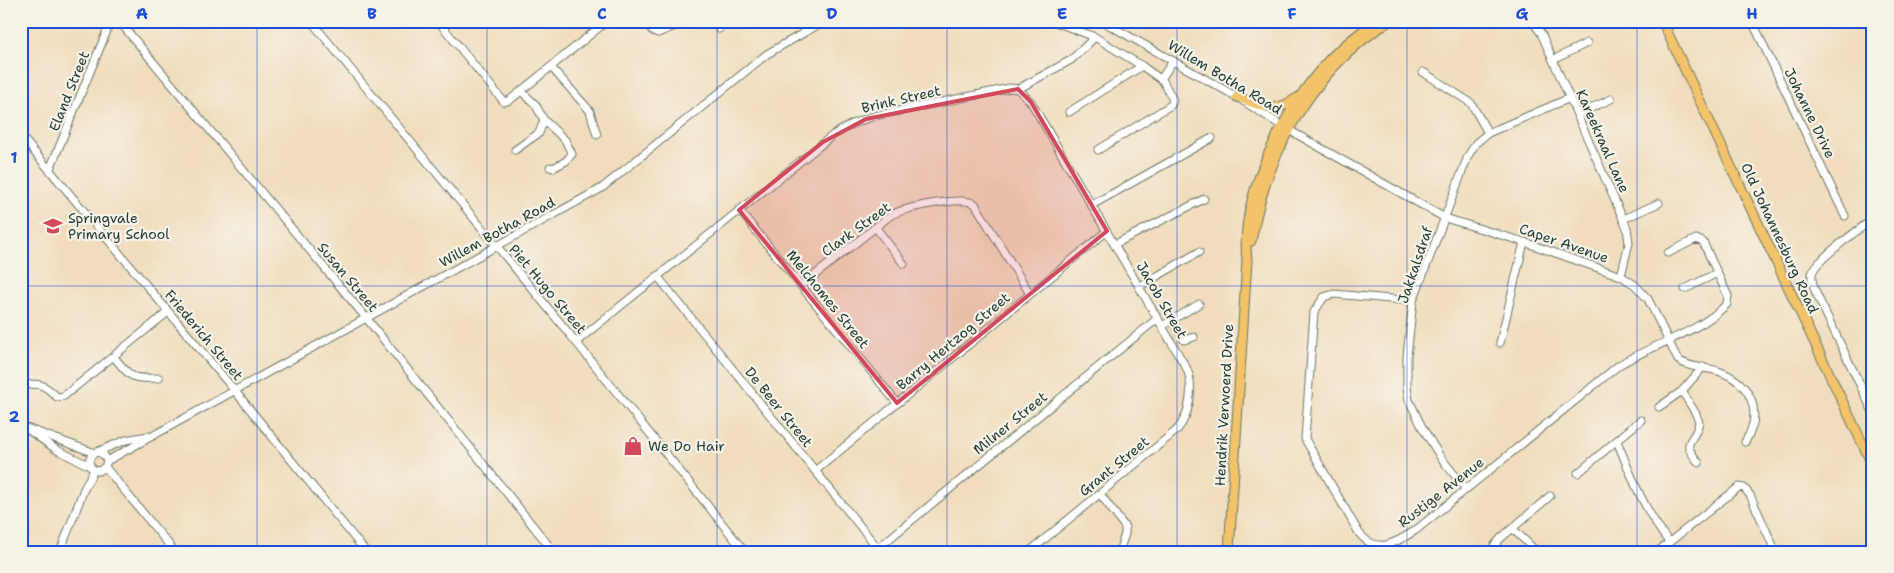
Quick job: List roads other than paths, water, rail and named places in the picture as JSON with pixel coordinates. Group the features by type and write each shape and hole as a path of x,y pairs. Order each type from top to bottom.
{"main road":[{"name":"Hendrik Verwoerd Drive","path":"1229,552 1247,260 1246,246 1250,210 1260,179 1304,92 1330,59 1376,21"},
{"name":"Hendrik Verwoerd Drive","path":"1285,128 1319,82 1336,63 1356,45 1389,21"},
{"name":"Old Johannesburg Road","path":"1662,21 1873,466"},
{"path":"1237,97 1264,106 1279,108 1304,92"}],"street":[{"name":"Eland Street","path":"50,169 111,21"},
{"name":"Susan Street","path":"119,21 367,319 554,552"},
{"name":"Piet Hugo Street","path":"311,21 576,342 745,552"},
{"path":"438,21 504,102 510,100 607,21"},
{"path":"642,21 653,32 658,33 687,21"},
{"path":"714,21 719,29"},
{"name":"Willem Botha Road","path":"106,464 153,435 367,319 607,184 750,66 812,24 832,21"},
{"path":"1053,21 1095,37 1161,79 1172,94 1173,100 1171,105 1098,150"},
{"name":"Willem Botha Road","path":"1102,21 1237,97 1285,128"},
{"name":"Kareekraal Lane","path":"1532,21 1541,33 1578,114 1629,236 1621,276"},
{"name":"Johanne Drive","path":"1752,21 1845,216"},
{"path":"1095,37 1071,60 1018,89 1030,102 1107,231"},
{"path":"1553,60 1587,44"},
{"path":"1161,79 1173,60"},
{"path":"551,66 590,111 597,134"},
{"path":"1069,112 1142,66"},
{"path":"1423,72 1471,103 1488,133"},
{"name":"Brink Street","path":"576,342 658,278 823,142 854,124 874,116 1010,88 1018,89"},
{"path":"521,91 535,104 544,120 566,140 572,154 566,161 553,168 550,167"},
{"name":"Jakkalsdraf","path":"1466,489 1441,458 1422,428 1409,400 1407,356 1413,301 1468,156 1476,142 1488,133 1570,98"},
{"path":"1578,114 1611,99"},
{"path":"515,150 539,133 544,120"},
{"name":"Caper Avenue","path":"1285,128 1445,218 1524,242 1621,276 1634,285 1648,299 1675,357 1680,362 1718,371 1732,378 1750,396 1754,406 1754,422 1745,442"},
{"name":"Friederich Street","path":"21,136 235,391 366,552"},
{"path":"1092,205 1212,138"},
{"path":"1115,244 1204,198"},
{"name":"Clark Street","path":"801,286 891,216 902,210 961,200 975,204 1030,294"},
{"path":"1623,219 1659,203"},
{"name":"Melchomes Street","path":"739,210 897,404"},
{"path":"1873,218 1814,268 1812,280 1816,293 1873,412"},
{"path":"876,228 904,264"},
{"name":"Jacob Street","path":"1107,231 1188,369 1190,383"},
{"name":"Barry Hertzog Street","path":"815,471 1107,231"},
{"path":"1668,253 1696,239 1703,242 1717,273 1685,289"},
{"path":"1500,342 1524,242"},
{"path":"1140,286 1199,252"},
{"name":"Rustige Avenue","path":"1413,301 1334,294 1324,298 1317,306 1312,320 1305,438 1359,533 1366,541 1374,545 1388,545 1405,537 1434,516 1619,365 1637,354 1690,332 1727,304 1728,296 1717,273"},
{"name":"De Beer Street","path":"658,278 879,550"},
{"path":"1162,326 1199,304"},
{"path":"21,386 44,385 61,397 114,357 168,312"},
{"name":"Milner Street","path":"879,550 1158,318"},
{"path":"1172,320 1184,340 1194,337"},
{"path":"114,357 132,377 160,378"},
{"path":"1658,407 1682,391 1703,367"},
{"name":"Grant Street","path":"1029,552 1182,425 1187,412 1190,383"},
{"path":"1682,391 1696,414 1698,422 1688,445 1689,450 1699,463"},
{"path":"1578,473 1641,420"},
{"path":"24,427 104,455 106,464 175,552"},
{"path":"24,427 57,450 92,468 99,471 106,464"},
{"name":"Willem Botha Road","path":"96,453 126,440 153,435"},
{"path":"1616,441 1646,508 1669,542"},
{"path":"60,552 92,468 89,458 96,453"},
{"path":"1657,552 1737,488 1744,488 1750,495 1776,552"},
{"path":"1100,494 1125,527 1120,552"},
{"path":"1489,552 1501,538 1550,496"},
{"path":"1513,529 1537,552"},
{"path":"728,552 738,544"}],"place":[{"name":"Springvale Primary School","path":"53,226"},
{"name":"We Do Hair","path":"633,446"}]}
